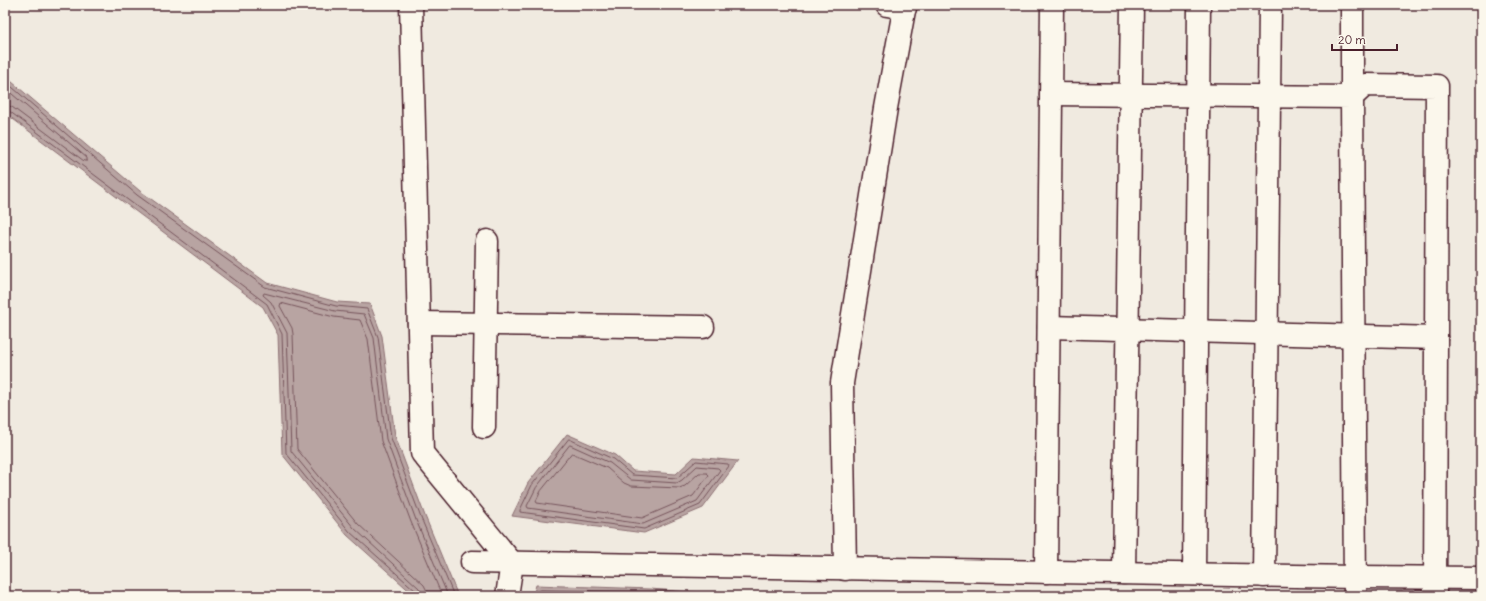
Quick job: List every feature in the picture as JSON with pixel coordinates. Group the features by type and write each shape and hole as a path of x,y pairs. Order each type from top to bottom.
{"street":[{"path":"411,5 422,453 512,563 507,596"},
{"path":"1046,572 1052,5"},
{"path":"1124,573 1132,5"},
{"path":"1194,574 1199,5"},
{"path":"1264,576 1270,5"},
{"path":"1352,5 1355,587"},
{"path":"845,569 842,383 886,108 899,6"},
{"path":"1051,94 1352,97 1365,85 1437,86 1435,587"},
{"path":"484,427 487,241"},
{"path":"419,322 703,327"},
{"path":"1049,327 1436,338"},
{"path":"472,562 1194,574 1264,576 1355,587 1435,587 1481,578"}],"water":[{"path":"5,76 140,191 267,283 337,302 370,304 382,336 395,436 425,516 458,596 415,596 347,535 282,454 278,335 263,307 5,113"},
{"path":"567,434 615,455 633,471 676,474 694,457 738,461 703,508 644,533 512,516 528,483"},
{"path":"536,585 650,589 743,596 533,596"}]}
